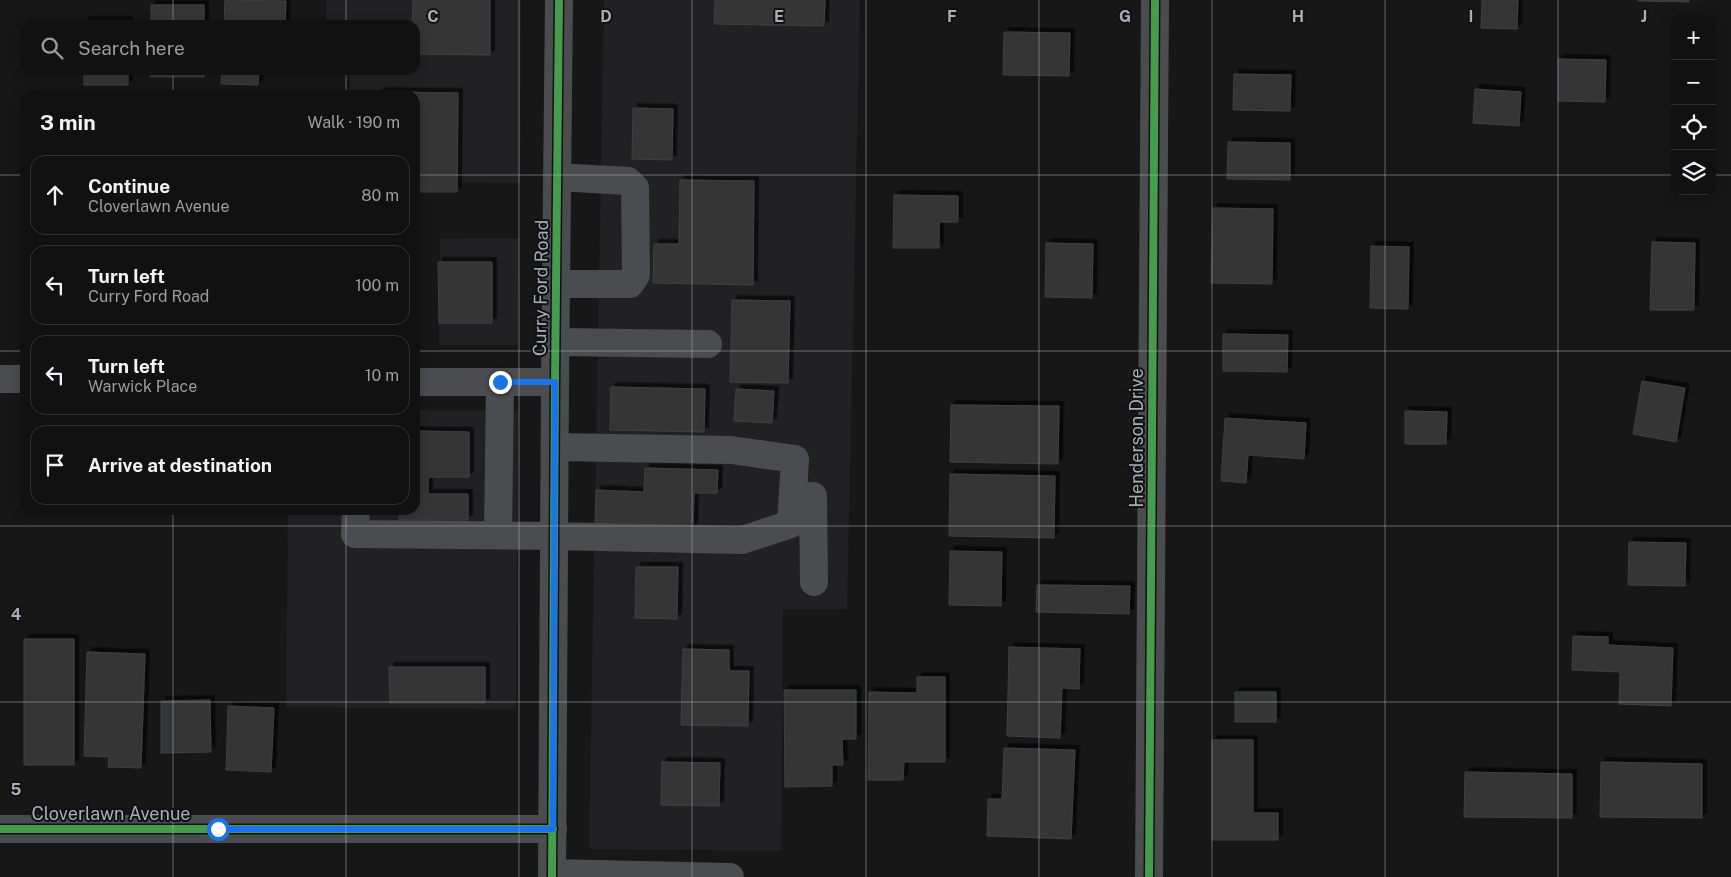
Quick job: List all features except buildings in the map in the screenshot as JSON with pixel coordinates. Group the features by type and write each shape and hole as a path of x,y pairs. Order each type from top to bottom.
{"street":[{"name":"Curry Ford Road","path":"552,875 555,382 560,0"},
{"name":"Henderson Drive","path":"1149,877 1155,0"},
{"path":"556,284 630,284 636,275 635,188 628,181 557,177"},
{"path":"556,342 708,344"},
{"path":"0,379 20,379"},
{"path":"420,382 555,382"},
{"path":"498,535 500,382"},
{"path":"356,515 355,534 742,540 791,524 795,459 730,450 556,447"},
{"path":"793,498 813,496 814,582"},
{"name":"Cloverlawn Avenue","path":"0,829 553,829"},
{"path":"552,875 730,877"}],"shaded area":[{"path":"326,0 521,0 520,183 420,182 420,90 350,90 350,75 420,75 420,20 326,20"},
{"path":"604,0 860,0 847,609 783,609 781,851 589,849"},
{"path":"519,238 518,345 439,345 440,239"},
{"path":"420,410 518,411 516,709 286,707 288,515 420,515"}],"cycle path":[{"path":"552,877 559,0"},
{"path":"1149,877 1155,0"},
{"path":"0,829 553,829"}],"route":[{"path":"218,829 553,829 555,382 500,382"}]}
